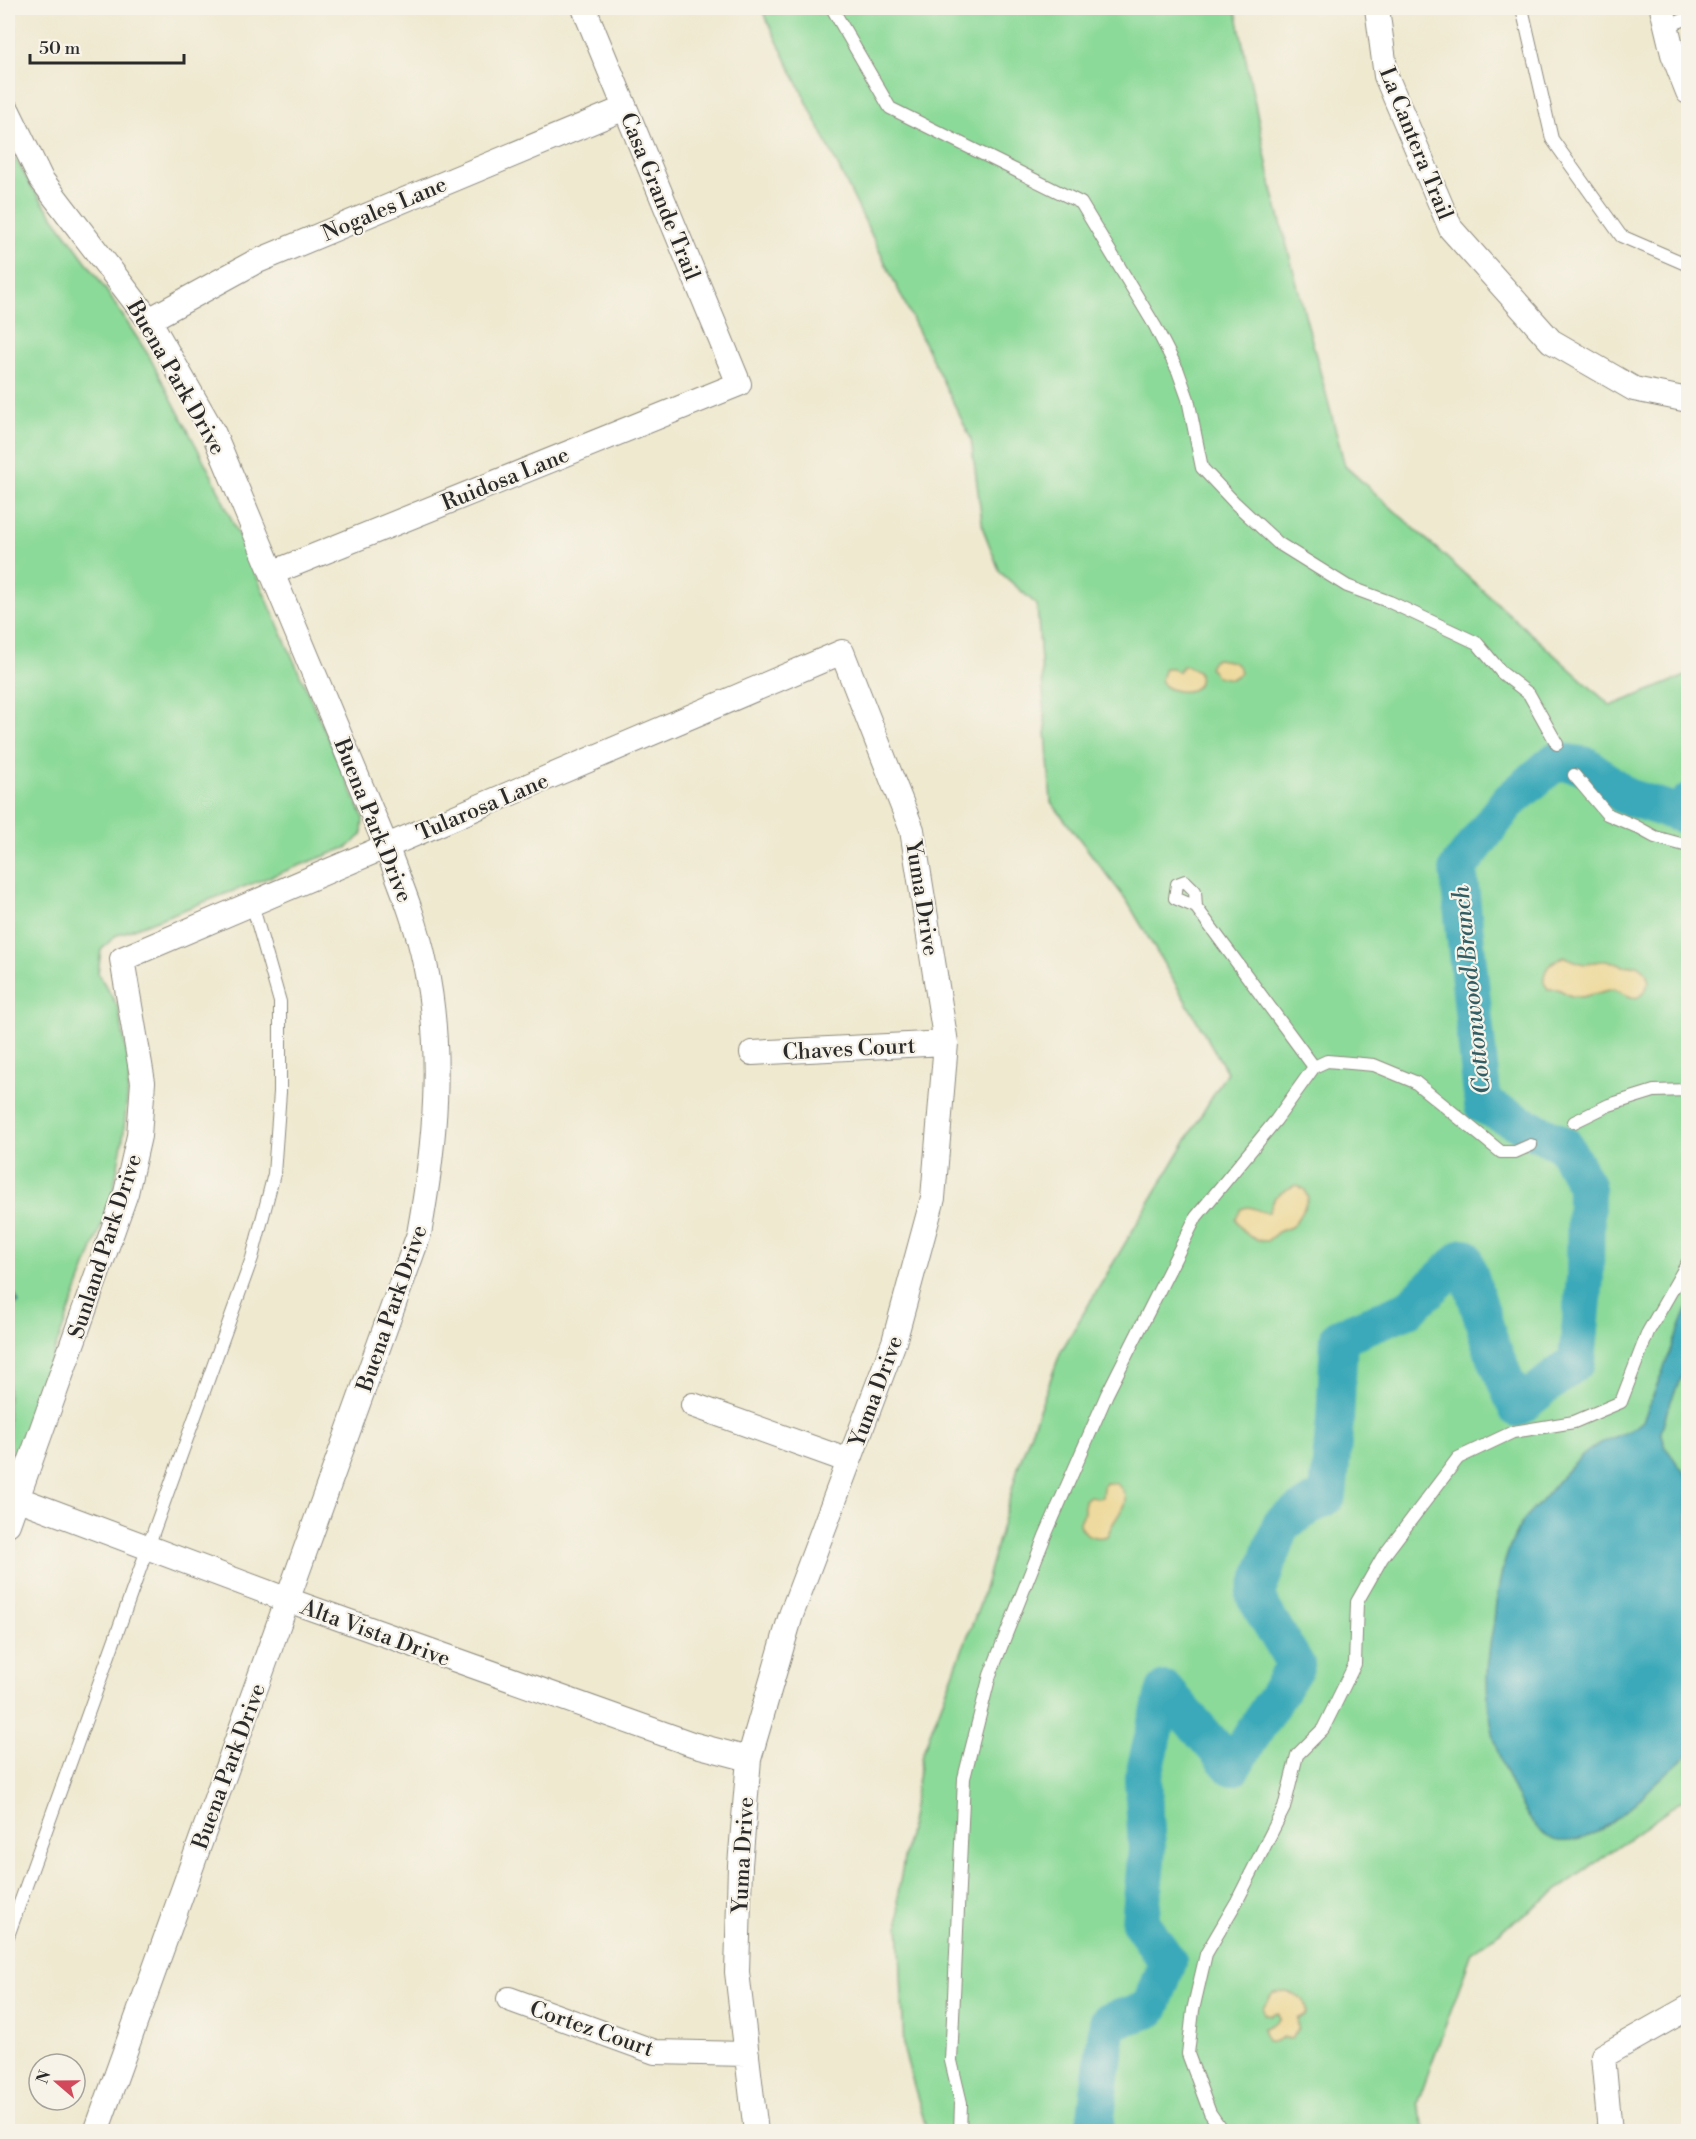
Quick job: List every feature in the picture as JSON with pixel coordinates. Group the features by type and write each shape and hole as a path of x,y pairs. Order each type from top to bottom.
{"street":[{"name":"Casa Grande Trail","path":"584,8 739,384"},
{"name":"La Cantera Trail","path":"1377,8 1386,76 1451,229 1551,341 1634,389 1689,400"},
{"path":"1664,17 1673,54 1689,92"},
{"name":"Nogales Lane","path":"148,320 254,263 625,108"},
{"name":"Buena Park Drive","path":"8,111 41,179 148,320 214,434 408,904 427,975 435,1032 435,1103 430,1173 419,1234 96,2132"},
{"name":"Ruidosa Lane","path":"272,573 739,384"},
{"name":"Tularosa Lane","path":"122,959 842,652"},
{"name":"Yuma Drive","path":"756,2132 737,1972 740,1864 749,1759 791,1615 894,1342 933,1198 946,1043 912,830 842,652"},
{"name":"Sunland Park Drive","path":"8,1524 12,1497 122,1204 134,1164 139,1136 143,1082 122,959"},
{"name":"Chaves Court","path":"752,1053 946,1043"},
{"path":"693,1405 849,1461"},
{"name":"Alta Vista Drive","path":"12,1497 288,1600 692,1744 749,1759"},
{"name":"Cortez Court","path":"509,1999 655,2052 747,2054"},
{"path":"1610,2132 1603,2056 1689,2008"}],"lane":[{"path":"832,8 890,108 1081,203 1155,326 1178,371 1188,399 1202,468 1235,503 1278,543 1347,586 1390,602 1477,643 1502,673 1529,694 1557,744"},
{"path":"1522,8 1552,140 1621,236 1689,265"},
{"path":"1664,17 1689,18"},
{"path":"1574,775 1607,814 1655,837 1689,846"},
{"path":"8,1936 252,1258 274,1174 280,1092 280,1002 252,904"},
{"path":"1196,907 1314,1067"},
{"path":"960,2132 961,2103 951,2061 964,1778 990,1675 1045,1536 1107,1394 1196,1217 1276,1120 1314,1067 1327,1060 1374,1065 1415,1082 1501,1152 1515,1152 1531,1145"},
{"path":"1574,1122 1609,1105 1654,1091 1689,1090"},
{"path":"1223,2132 1210,2113 1188,2054 1193,2010 1206,1954 1237,1901 1284,1808 1297,1755 1323,1729 1354,1664 1357,1602 1382,1558 1458,1458 1513,1432 1574,1422 1621,1402 1648,1332 1689,1262"}],"green space":[{"path":"761,8 1234,8 1273,193 1345,466 1611,706 1688,675 1688,1796 1472,1952 1417,2104 1426,2131 927,2131 904,2051 898,1893 922,1754 980,1604 1019,1464 1061,1351 1227,1072 1127,901 1051,802 1037,605 1000,572 983,529 971,439"},
{"path":"8,145 31,186 96,275 149,356 214,480 363,817 362,835 348,847 115,936 101,950 98,973 118,1007 130,1070 123,1139 112,1197 8,1472"}],"sand":[{"path":"1213,660 1236,664 1241,673 1231,679 1216,676 1209,667"},
{"path":"1183,666 1198,671 1198,684 1194,688 1183,691 1164,686 1161,679 1165,668 1172,668 1178,672"},
{"path":"1564,957 1584,964 1607,960 1623,966 1637,965 1646,972 1649,982 1641,995 1637,997 1613,989 1582,997 1571,996 1558,989 1548,989 1544,983 1546,970 1552,963"},
{"path":"1297,1185 1305,1190 1308,1198 1302,1213 1291,1227 1278,1232 1267,1241 1252,1238 1241,1228 1236,1219 1241,1209 1248,1207 1269,1212 1275,1197"},
{"path":"1106,1483 1115,1483 1121,1488 1125,1502 1107,1536 1094,1537 1086,1534 1079,1524 1084,1513 1084,1500 1090,1496 1102,1497"},
{"path":"1286,1992 1302,1998 1306,2005 1306,2014 1297,2019 1298,2029 1291,2039 1283,2038 1267,2042 1263,2029 1280,2018 1277,2013 1270,2016 1264,2014 1263,2008 1273,1993"}],"water":[{"path":"8,1281 19,1303 8,1309"},
{"path":"1688,1307 1688,1361 1668,1408 1661,1432 1666,1448 1688,1478 1688,1755 1611,1823 1576,1840 1559,1841 1546,1836 1526,1814 1500,1760 1491,1723 1487,1672 1502,1569 1516,1532 1523,1521 1571,1467 1597,1445 1631,1430 1643,1421"}],"waterway":[{"name":"Cottonwood Branch","path":"1094,2132 1108,2022 1150,2009 1168,1962 1140,1922 1147,1849 1143,1778 1165,1690 1232,1767 1296,1665 1255,1597 1281,1524 1328,1495 1335,1421 1339,1337 1408,1309 1464,1257 1491,1346 1517,1408 1577,1361 1585,1278 1586,1185 1564,1145 1483,1105 1458,868 1507,803 1556,761 1587,766 1625,796 1681,814 1688,803"}]}
